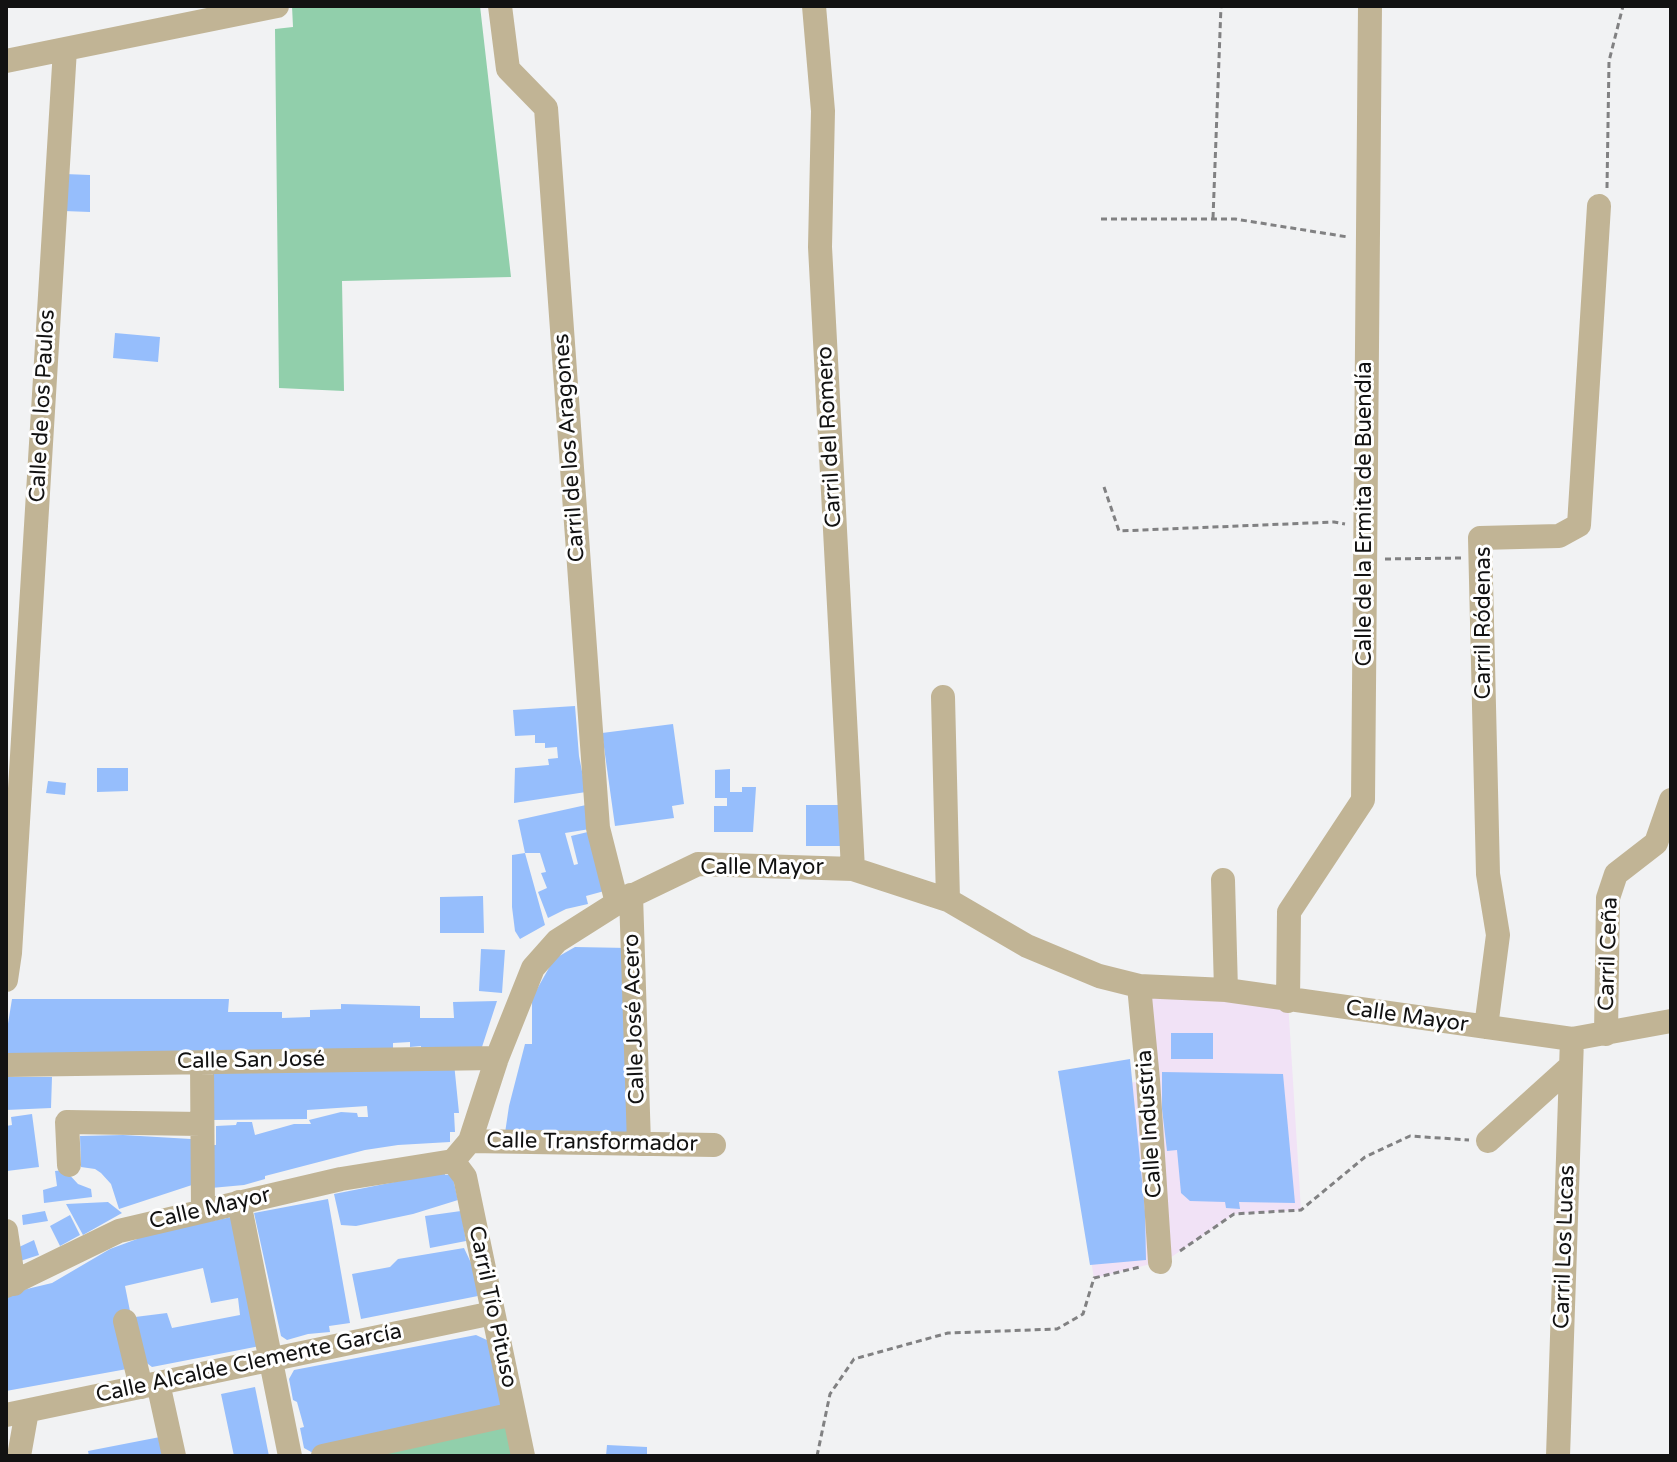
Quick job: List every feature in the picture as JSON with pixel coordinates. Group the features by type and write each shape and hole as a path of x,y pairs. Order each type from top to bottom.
{"street":[{"path":"6,61 277,6"},
{"name":"Carril de los Aragones","path":"500,6 508,69 546,108 598,828 624,899"},
{"name":"Carril del Romero","path":"814,6 823,111 820,247 853,869"},
{"name":"Calle de la Ermita de Buendía","path":"1288,1001 1289,912 1363,800 1370,6"},
{"name":"Calle de los Paulos","path":"6,980 65,49"},
{"name":"Carril Ródenas","path":"1486,1027 1498,935 1488,874 1480,538 1559,536 1579,525 1599,206"},
{"path":"943,697 948,900"},
{"name":"Carril Ceña","path":"1606,1034 1608,898 1616,874 1656,843 1671,800"},
{"name":"Calle Mayor","path":"10,1285 119,1231 341,1179 453,1161 470,1141 497,1058 533,968 557,941 624,899 698,864 853,869 948,900 1027,946 1099,976 1139,986 1226,990 1572,1039 1671,1021"},
{"path":"1223,880 1226,990"},
{"name":"Calle José Acero","path":"624,899 639,1144"},
{"name":"Calle Industria","path":"1139,986 1160,1262"},
{"name":"Carril Los Lucas","path":"1558,1456 1572,1039"},
{"name":"Calle San José","path":"6,1065 497,1058"},
{"path":"202,1062 203,1210"},
{"path":"1488,1141 1571,1066"},
{"path":"69,1165 67,1122 201,1124"},
{"name":"Calle Transformador","path":"470,1141 714,1145"},
{"name":"Carril Tío Pituso","path":"453,1161 465,1177 523,1456"},
{"path":"239,1202 290,1456"},
{"path":"6,1231 10,1285"},
{"name":"Calle Alcalde Clemente García","path":"16,1413 493,1313"},
{"path":"125,1321 174,1456"},
{"path":"16,1413 19,1456"},
{"path":"323,1456 514,1414"}],"path":[{"path":"1213,219 1221,6"},
{"path":"1599,206 1607,199 1609,61 1623,6"},
{"path":"1101,219 1235,219 1367,240"},
{"path":"1104,487 1119,531 1334,522 1365,527"},
{"path":"1365,559 1481,558"},
{"path":"817,1456 830,1394 854,1359 948,1333 1057,1329 1083,1314 1094,1278 1167,1260 1234,1214 1301,1210 1365,1157 1410,1136 1488,1141"}],"shaded area":[{"path":"1139,986 1288,1001 1301,1210 1234,1214 1167,1260 1094,1278 1062,1093 1148,1080"}],"green space":[{"path":"292,6 480,6 511,277 342,281 344,391 279,388 275,29 293,27"},
{"path":"514,1415 521,1456 327,1456"}],"building":[{"path":"65,174 90,175 90,212 64,211"},
{"path":"115,333 160,337 158,362 113,358"},
{"path":"575,706 586,792 514,803 515,768 549,765 548,759 558,758 557,747 545,748 545,743 535,743 535,735 515,736 513,710"},
{"path":"673,724 684,804 672,806 674,818 615,826 602,733"},
{"path":"97,768 128,768 128,791 97,792"},
{"path":"730,769 730,792 742,792 742,787 756,787 753,832 714,832 714,806 727,806 727,798 715,798 715,770"},
{"path":"48,781 66,783 65,795 46,793"},
{"path":"586,805 590,829 565,833 574,865 578,864 571,836 592,831 608,890 586,896 588,904 566,909 548,918 538,892 547,888 541,873 546,872 540,853 525,853 518,820"},
{"path":"806,805 841,805 841,846 806,846"},
{"path":"525,853 545,925 520,939 515,931 512,907 512,855"},
{"path":"483,896 484,933 440,933 440,897"},
{"path":"575,947 628,948 633,1134 505,1133 525,1044 532,1044 532,998 554,959"},
{"path":"481,949 505,950 502,993 479,991"},
{"path":"12,999 229,999 228,1012 282,1012 282,1018 310,1017 310,1010 341,1009 341,1004 420,1006 420,1018 454,1018 453,1002 497,1001 481,1050 421,1050 421,1046 410,1047 410,1042 393,1043 393,1053 6,1059"},
{"path":"1171,1033 1213,1033 1213,1059 1171,1059"},
{"path":"1130,1059 1145,1211 1146,1260 1090,1265 1058,1071"},
{"path":"454,1063 459,1113 454,1113 455,1132 450,1132 450,1142 365,1150 265,1176 265,1179 244,1185 211,1188 216,1126 252,1122 255,1135 294,1124 311,1124 309,1120 341,1112 368,1117 367,1106 307,1110 307,1119 212,1120 213,1070"},
{"path":"1162,1072 1283,1074 1295,1203 1239,1202 1240,1209 1226,1208 1225,1202 1190,1201 1181,1193 1177,1150 1167,1151"},
{"path":"6,1077 52,1077 51,1108 6,1110"},
{"path":"32,1114 39,1167 7,1171 6,1126 12,1125 11,1117"},
{"path":"80,1136 191,1139 195,1184 119,1209 111,1184 95,1169 81,1167"},
{"path":"65,1170 78,1184 91,1189 92,1197 44,1203 43,1190 57,1186 55,1171"},
{"path":"445,1172 445,1175 452,1174 458,1200 413,1214 356,1226 341,1225 334,1194"},
{"path":"328,1199 350,1323 329,1326 330,1332 287,1340 281,1336 254,1213"},
{"path":"108,1202 122,1213 83,1235 66,1204"},
{"path":"45,1211 48,1221 23,1225 22,1215"},
{"path":"461,1211 466,1241 430,1248 425,1216"},
{"path":"70,1215 80,1235 60,1246 50,1226"},
{"path":"237,1216 260,1346 152,1367 144,1361 135,1317 167,1313 172,1328 240,1315 238,1298 211,1303 203,1268 125,1286 131,1316 127,1369 6,1391 6,1294 52,1283 110,1249 137,1239 137,1236"},
{"path":"34,1240 39,1255 17,1262 17,1248"},
{"path":"464,1248 473,1267 478,1296 361,1319 352,1274 390,1267 398,1259"},
{"path":"476,1335 489,1341 503,1403 495,1415 313,1453 304,1448 300,1428 304,1427 297,1402 293,1400 289,1379 294,1370"},
{"path":"255,1387 269,1456 234,1456 221,1394"},
{"path":"160,1437 164,1456 89,1456 88,1451"},
{"path":"607,1445 647,1447 647,1456 606,1456"}]}
